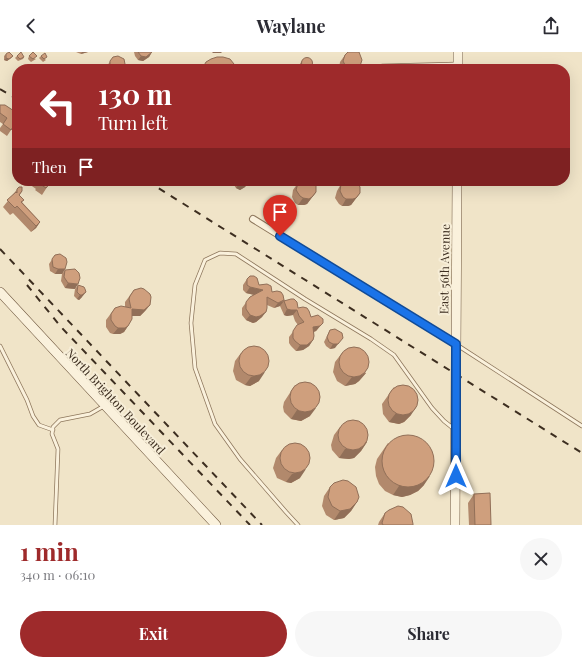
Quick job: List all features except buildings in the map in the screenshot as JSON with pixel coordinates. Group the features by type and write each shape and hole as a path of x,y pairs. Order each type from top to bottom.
{"main road":[{"path":"458,52 458,64"},
{"name":"East 56th Avenue","path":"455,525 457,186"},
{"name":"North Brighton Boulevard","path":"0,292 104,406 216,525"}],"street":[{"path":"253,219 456,344"}],"lane":[{"path":"298,525 240,459 215,424 195,368 191,323 195,285 205,260 220,253 236,254 305,299 371,339 394,355 432,408 444,421 456,430"},
{"path":"456,344 478,360 582,426"},
{"path":"0,346 27,400 33,416 39,425 53,430"},
{"path":"55,525 58,449 54,440 53,427 60,420 90,414 104,406"}],"railway":[{"path":"0,89 12,96"},
{"path":"155,186 582,453"},
{"path":"0,249 262,525"},
{"path":"27,285 61,327 250,525"}],"route":[{"path":"280,236 456,344 456,476"}]}
